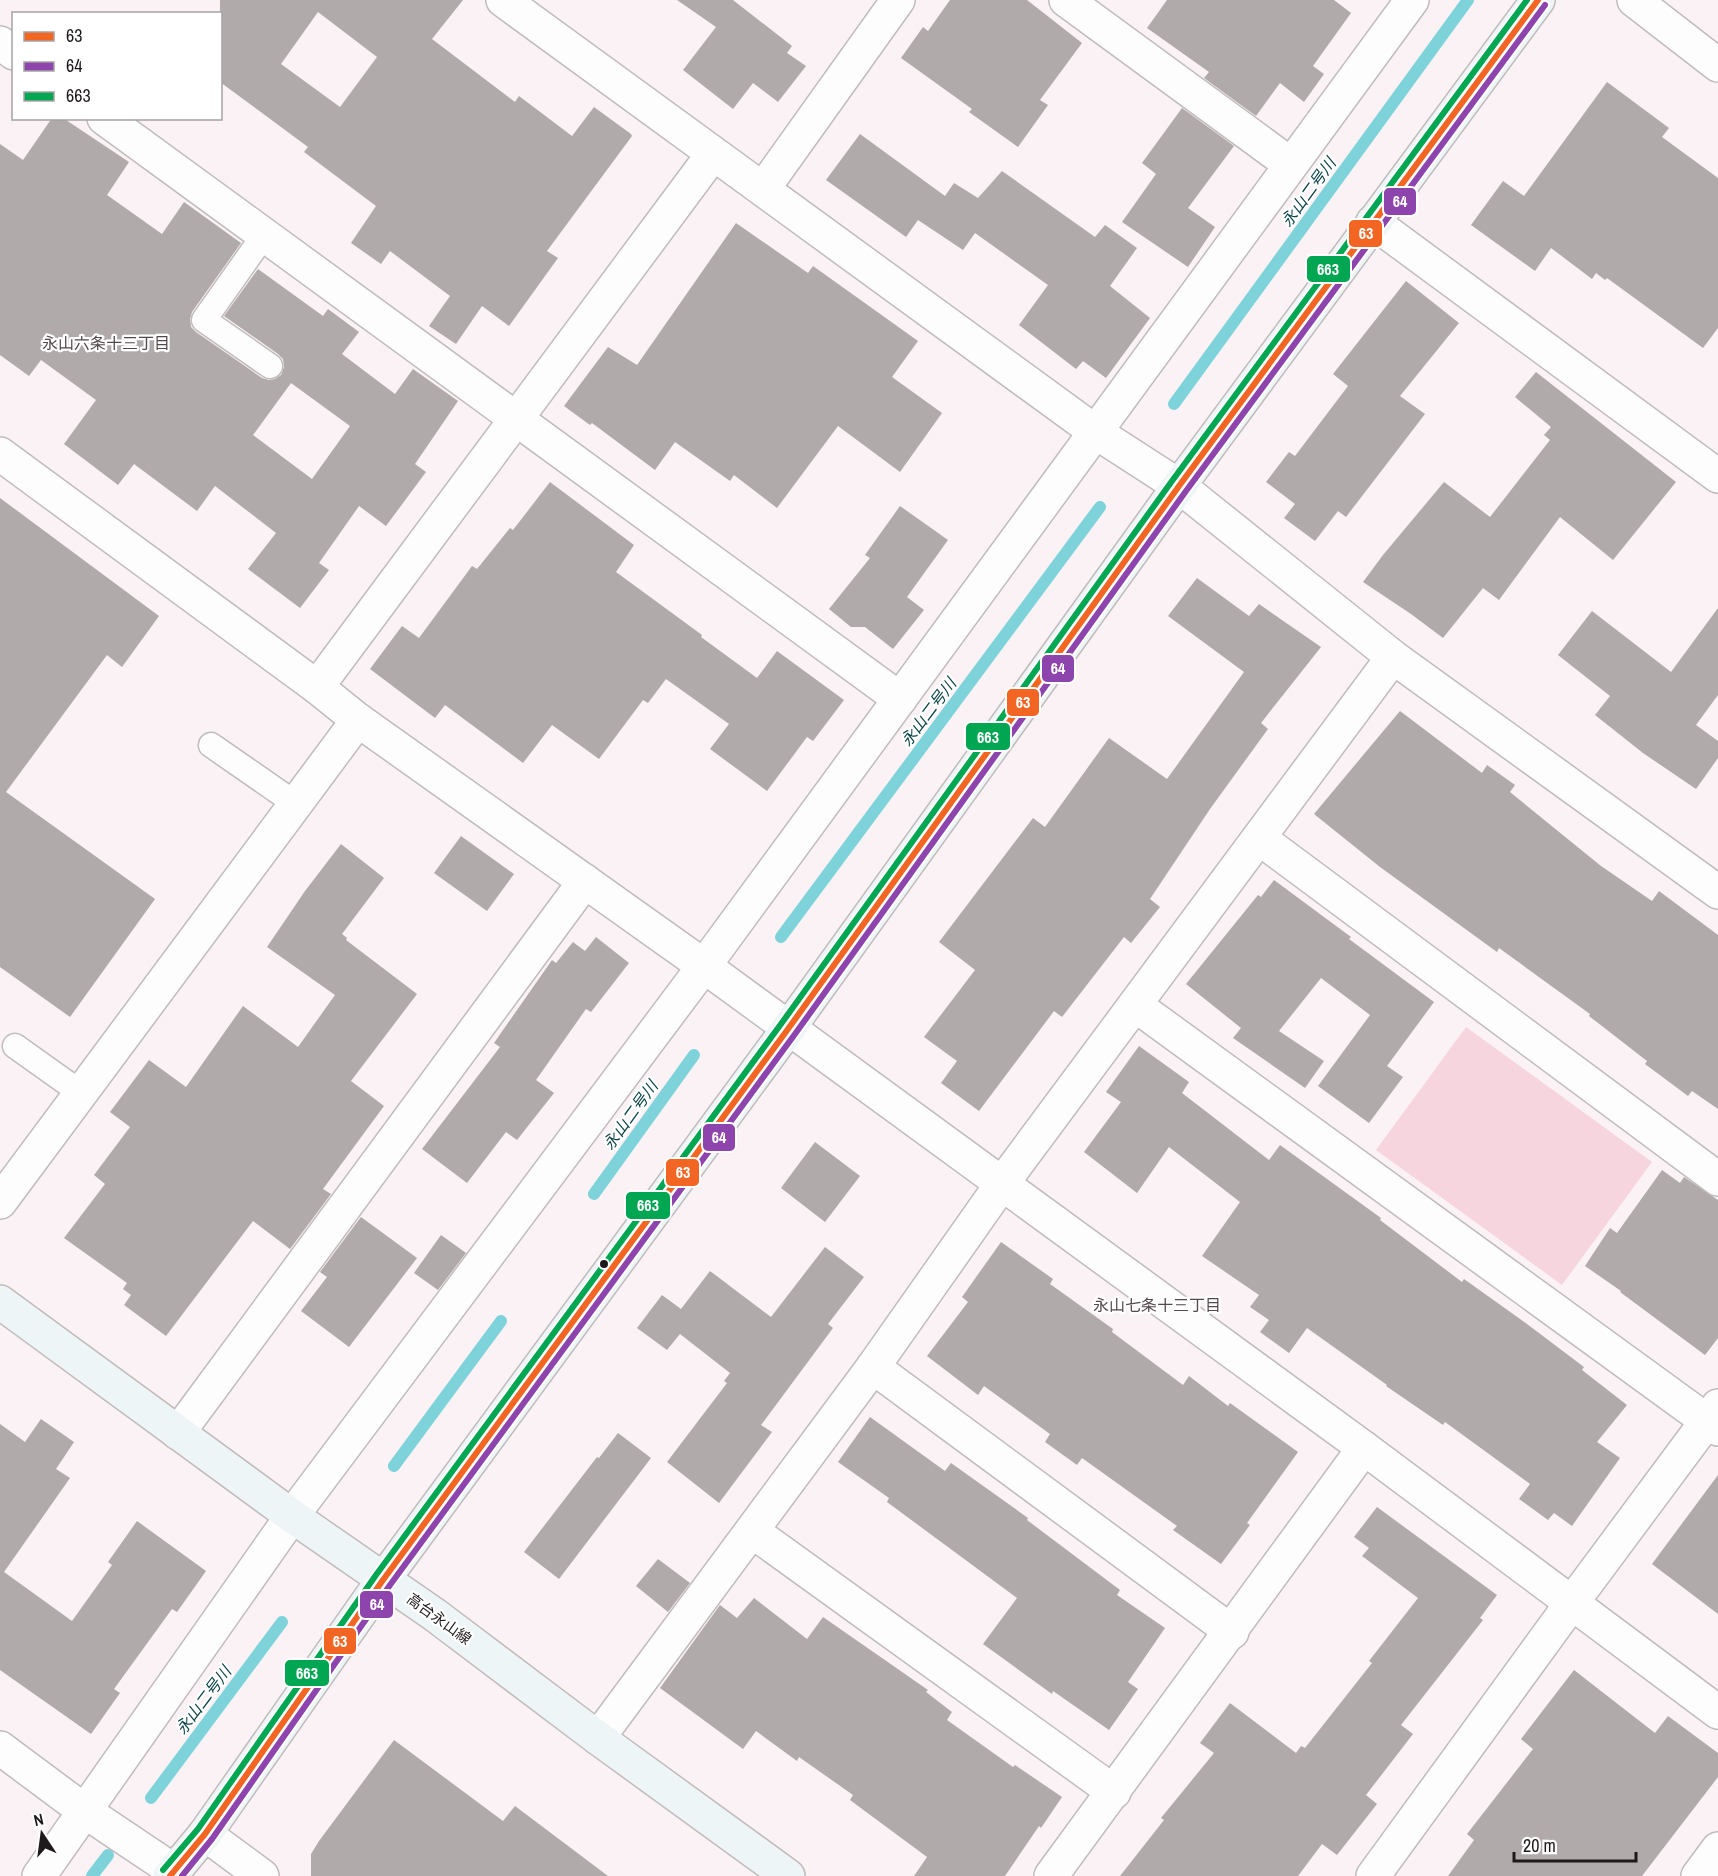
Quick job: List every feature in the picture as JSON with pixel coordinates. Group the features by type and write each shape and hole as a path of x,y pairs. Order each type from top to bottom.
{"street":[{"path":"503,0 1097,432 1179,486 1393,657 1718,892"},
{"path":"763,189 898,0"},
{"path":"1066,0 1290,164"},
{"path":"39,1876 292,1516 704,966 1412,0"},
{"path":"0,1748 172,1874 205,1834 383,1580 788,1029 1179,486 1538,0"},
{"path":"1634,0 1718,65"},
{"path":"107,120 900,699"},
{"path":"317,687 713,154"},
{"path":"1373,222 1718,476"},
{"path":"0,454 317,687 358,720 704,966 1364,1448 1718,1712"},
{"path":"598,1738 873,1367 1001,1185 1393,657"},
{"path":"0,1202 358,720"},
{"path":"1258,837 1718,1179"},
{"path":"178,1433 585,881"},
{"path":"1135,1005 1714,1419 1571,1604 1373,1876"},
{"name":"高台永山線","path":"0,1302 292,1516 435,1615 598,1738 788,1876"},
{"path":"873,1367 1232,1632"},
{"path":"1052,1876 1364,1448"},
{"path":"752,1531 1114,1792"},
{"path":"205,1834 262,1876"},
{"path":"1698,1876 1718,1849"}],"lane":[{"path":"264,235 204,320 270,366"},
{"path":"211,745 296,804"},
{"path":"15,1046 81,1093"}],"shaded area":[{"path":"1466,1027 1652,1162 1562,1285 1376,1150"}],"building":[{"path":"220,0 463,0 432,39 515,102 519,96 572,136 594,107 632,136 547,251 558,258 509,326 482,306 456,344 429,326 450,296 390,251 381,264 351,243 376,206 304,152 308,147 222,83","holes":["318,12 377,57 340,107 281,64"]},
{"path":"677,0 733,0 792,46 787,53 806,66 778,102 753,83 733,109 683,70 716,27"},
{"path":"950,0 1027,0 1082,43 1040,100 1048,105 1018,147 969,112 972,109 901,58 923,27 928,31"},
{"path":"1167,0 1334,0 1351,13 1313,66 1324,74 1304,102 1280,83 1256,116 1204,78 1209,72 1147,28"},
{"path":"1607,82 1669,128 1662,137 1718,178 1718,328 1703,348 1607,278 1605,280 1596,273 1592,279 1551,248 1535,271 1471,225 1503,181 1524,196"},
{"path":"1182,108 1234,146 1188,208 1215,227 1188,267 1122,222 1156,174 1142,163"},
{"path":"51,120 66,120 129,162 107,195 162,234 184,202 241,243 192,312 191,327 262,378 269,380 281,375 284,367 283,359 224,316 258,269 323,316 328,309 359,332 342,354 395,394 413,369 458,401 415,464 426,472 386,526 359,506 319,563 329,570 300,608 248,569 276,533 215,486 197,511 134,464 118,485 64,444 96,400 41,360 29,376 0,355 0,144 23,160","holes":["291,383 350,426 312,479 253,435"]},
{"path":"860,134 945,196 954,183 978,198 1002,171 1095,237 1105,225 1137,248 1110,286 1150,318 1106,378 1083,361 1076,369 1019,325 1048,285 975,233 963,250 918,220 906,237 826,180"},
{"path":"736,223 808,273 813,266 918,341 892,377 942,413 900,472 838,426 777,508 734,475 730,481 675,442 655,470 592,423 590,425 564,406 608,347 637,365"},
{"path":"1406,281 1459,323 1400,396 1425,414 1346,517 1338,511 1315,541 1284,518 1295,504 1266,482 1289,452 1295,456 1348,386 1333,374"},
{"path":"1536,372 1676,482 1613,560 1560,517 1499,600 1483,588 1443,638 1363,582 1444,482 1490,517 1550,440 1544,435 1551,427 1515,397"},
{"path":"550,482 634,545 616,572 702,635 701,637 757,678 777,651 844,700 813,741 807,737 767,791 710,749 729,724 666,679 648,703 643,700 599,759 552,725 523,763 445,705 435,718 370,669 402,626 419,638 472,566 477,569 510,528 513,530"},
{"path":"0,498 159,616 122,667 107,655 6,792 155,899 70,1017 0,967"},
{"path":"900,506 948,540 907,597 924,610 893,649 865,627 851,627 829,609 870,558 865,555"},
{"path":"1197,578 1249,616 1259,604 1321,647 1261,723 1268,729 1210,809 1150,899 1160,907 1131,943 1124,937 1062,1017 1054,1011 979,1111 941,1083 957,1061 924,1037 975,970 939,942 1033,818 1045,827 1109,738 1167,779 1244,672 1168,616"},
{"path":"1718,608 1718,695 1696,725 1718,741 1718,758 1696,789 1643,753 1595,715 1610,696 1558,655 1592,611 1671,672"},
{"path":"1400,711 1482,773 1487,765 1515,785 1510,792 1601,866 1652,901 1659,891 1718,935 1718,1109 1692,1091 1688,1096 1645,1064 1647,1061 1589,1016 1590,1014 1499,948 1497,952 1380,867 1314,814"},
{"path":"461,836 514,874 487,911 434,873"},
{"path":"341,844 384,878 342,934 347,938 346,940 417,994 351,1081 384,1106 323,1189 331,1194 290,1249 253,1221 166,1336 124,1305 131,1295 123,1289 127,1283 64,1238 105,1184 94,1175 130,1127 110,1112 149,1060 186,1087 243,1006 298,1047 335,995 267,947 305,891"},
{"path":"1274,880 1434,1002 1387,1066 1403,1077 1369,1123 1318,1086 1370,1015 1321,978 1279,1031 1324,1061 1305,1088 1233,1038 1241,1028 1186,984 1258,895 1261,897"},
{"path":"596,937 629,963 591,1012 586,1009 536,1080 554,1093 517,1140 506,1132 467,1183 422,1149 500,1047 494,1043 552,960 556,963 573,942 585,951"},
{"path":"1139,1046 1189,1082 1182,1093 1269,1160 1280,1145 1381,1218 1380,1220 1462,1282 1464,1279 1527,1324 1584,1367 1582,1370 1627,1405 1597,1442 1620,1458 1572,1526 1554,1513 1548,1520 1519,1499 1530,1484 1445,1422 1443,1425 1386,1386 1307,1328 1289,1353 1260,1332 1269,1320 1250,1307 1259,1295 1202,1256 1240,1202 1169,1147 1137,1193 1084,1152 1121,1102 1106,1092"},
{"path":"815,1142 860,1176 825,1222 781,1188"},
{"path":"1662,1170 1680,1183 1684,1177 1718,1200 1718,1338 1705,1355 1585,1266 1610,1228 1617,1233"},
{"path":"361,1217 417,1258 349,1347 301,1311 327,1277 320,1272"},
{"path":"441,1235 466,1253 438,1290 414,1273"},
{"path":"1001,1242 1053,1279 1050,1284 1113,1329 1112,1332 1183,1385 1189,1376 1228,1406 1230,1403 1298,1452 1247,1523 1250,1525 1221,1564 1173,1530 1177,1526 1082,1458 1077,1465 1045,1442 1050,1434 984,1386 978,1395 927,1356 968,1302 962,1297"},
{"path":"825,1247 864,1277 828,1324 833,1328 761,1425 772,1432 719,1503 667,1462 727,1383 724,1381 730,1373 680,1334 667,1350 637,1328 662,1295 681,1309 710,1271 771,1317"},
{"path":"870,1417 945,1471 951,1463 1028,1518 1027,1520 1120,1590 1117,1595 1165,1628 1128,1682 1138,1689 1109,1730 1053,1691 1052,1694 983,1644 1017,1598 887,1502 889,1498 838,1462"},
{"path":"41,1419 74,1442 56,1469 70,1478 4,1572 72,1621 112,1565 108,1562 137,1521 206,1571 177,1612 172,1609 114,1689 120,1693 91,1734 0,1670 0,1424 25,1442"},
{"path":"618,1433 651,1458 559,1579 524,1552"},
{"path":"1718,1475 1718,1614 1652,1564"},
{"path":"1377,1507 1497,1595 1480,1618 1483,1620 1401,1725 1413,1734 1366,1795 1377,1804 1337,1855 1322,1844 1298,1876 1120,1876 1164,1820 1161,1818 1214,1753 1200,1743 1230,1703 1296,1753 1301,1746 1305,1748 1372,1663 1369,1661 1418,1598 1362,1556 1369,1548 1354,1537"},
{"path":"658,1559 690,1583 668,1612 636,1586"},
{"path":"754,1598 807,1639 823,1617 928,1690 926,1692 952,1712 947,1720 1013,1767 1015,1765 1062,1797 1005,1876 914,1876 927,1857 850,1800 853,1795 799,1757 797,1761 756,1731 743,1749 660,1688 720,1605 737,1618"},
{"path":"1574,1670 1655,1733 1668,1716 1718,1753 1718,1777 1642,1876 1448,1876 1474,1840 1467,1834 1533,1749 1521,1739"},
{"path":"394,1740 503,1821 515,1806 608,1876 311,1876 311,1854"}],"waterway":[{"name":"永山二号川","path":"1174,404 1468,0"},
{"name":"永山二号川","path":"781,937 1100,507"},
{"name":"永山二号川","path":"594,1194 694,1055"},
{"name":"永山二号川","path":"394,1466 501,1321"},
{"name":"永山二号川","path":"151,1798 282,1622"},
{"name":"永山二号川","path":"92,1876 108,1855"}],"transit line":[{"name":"663","path":"163,1870 198,1829 376,1575 781,1024 1172,481 1527,0"},
{"name":"63","path":"170,1876 205,1834 383,1580 788,1029 1179,486 1538,0"},
{"name":"64","path":"182,1876 212,1839 390,1585 795,1034 1186,491 1545,5"}],"district":[{"name":"永山六条十三丁目","path":"106,343"},
{"name":"永山七条十三丁目","path":"1157,1305"}]}
